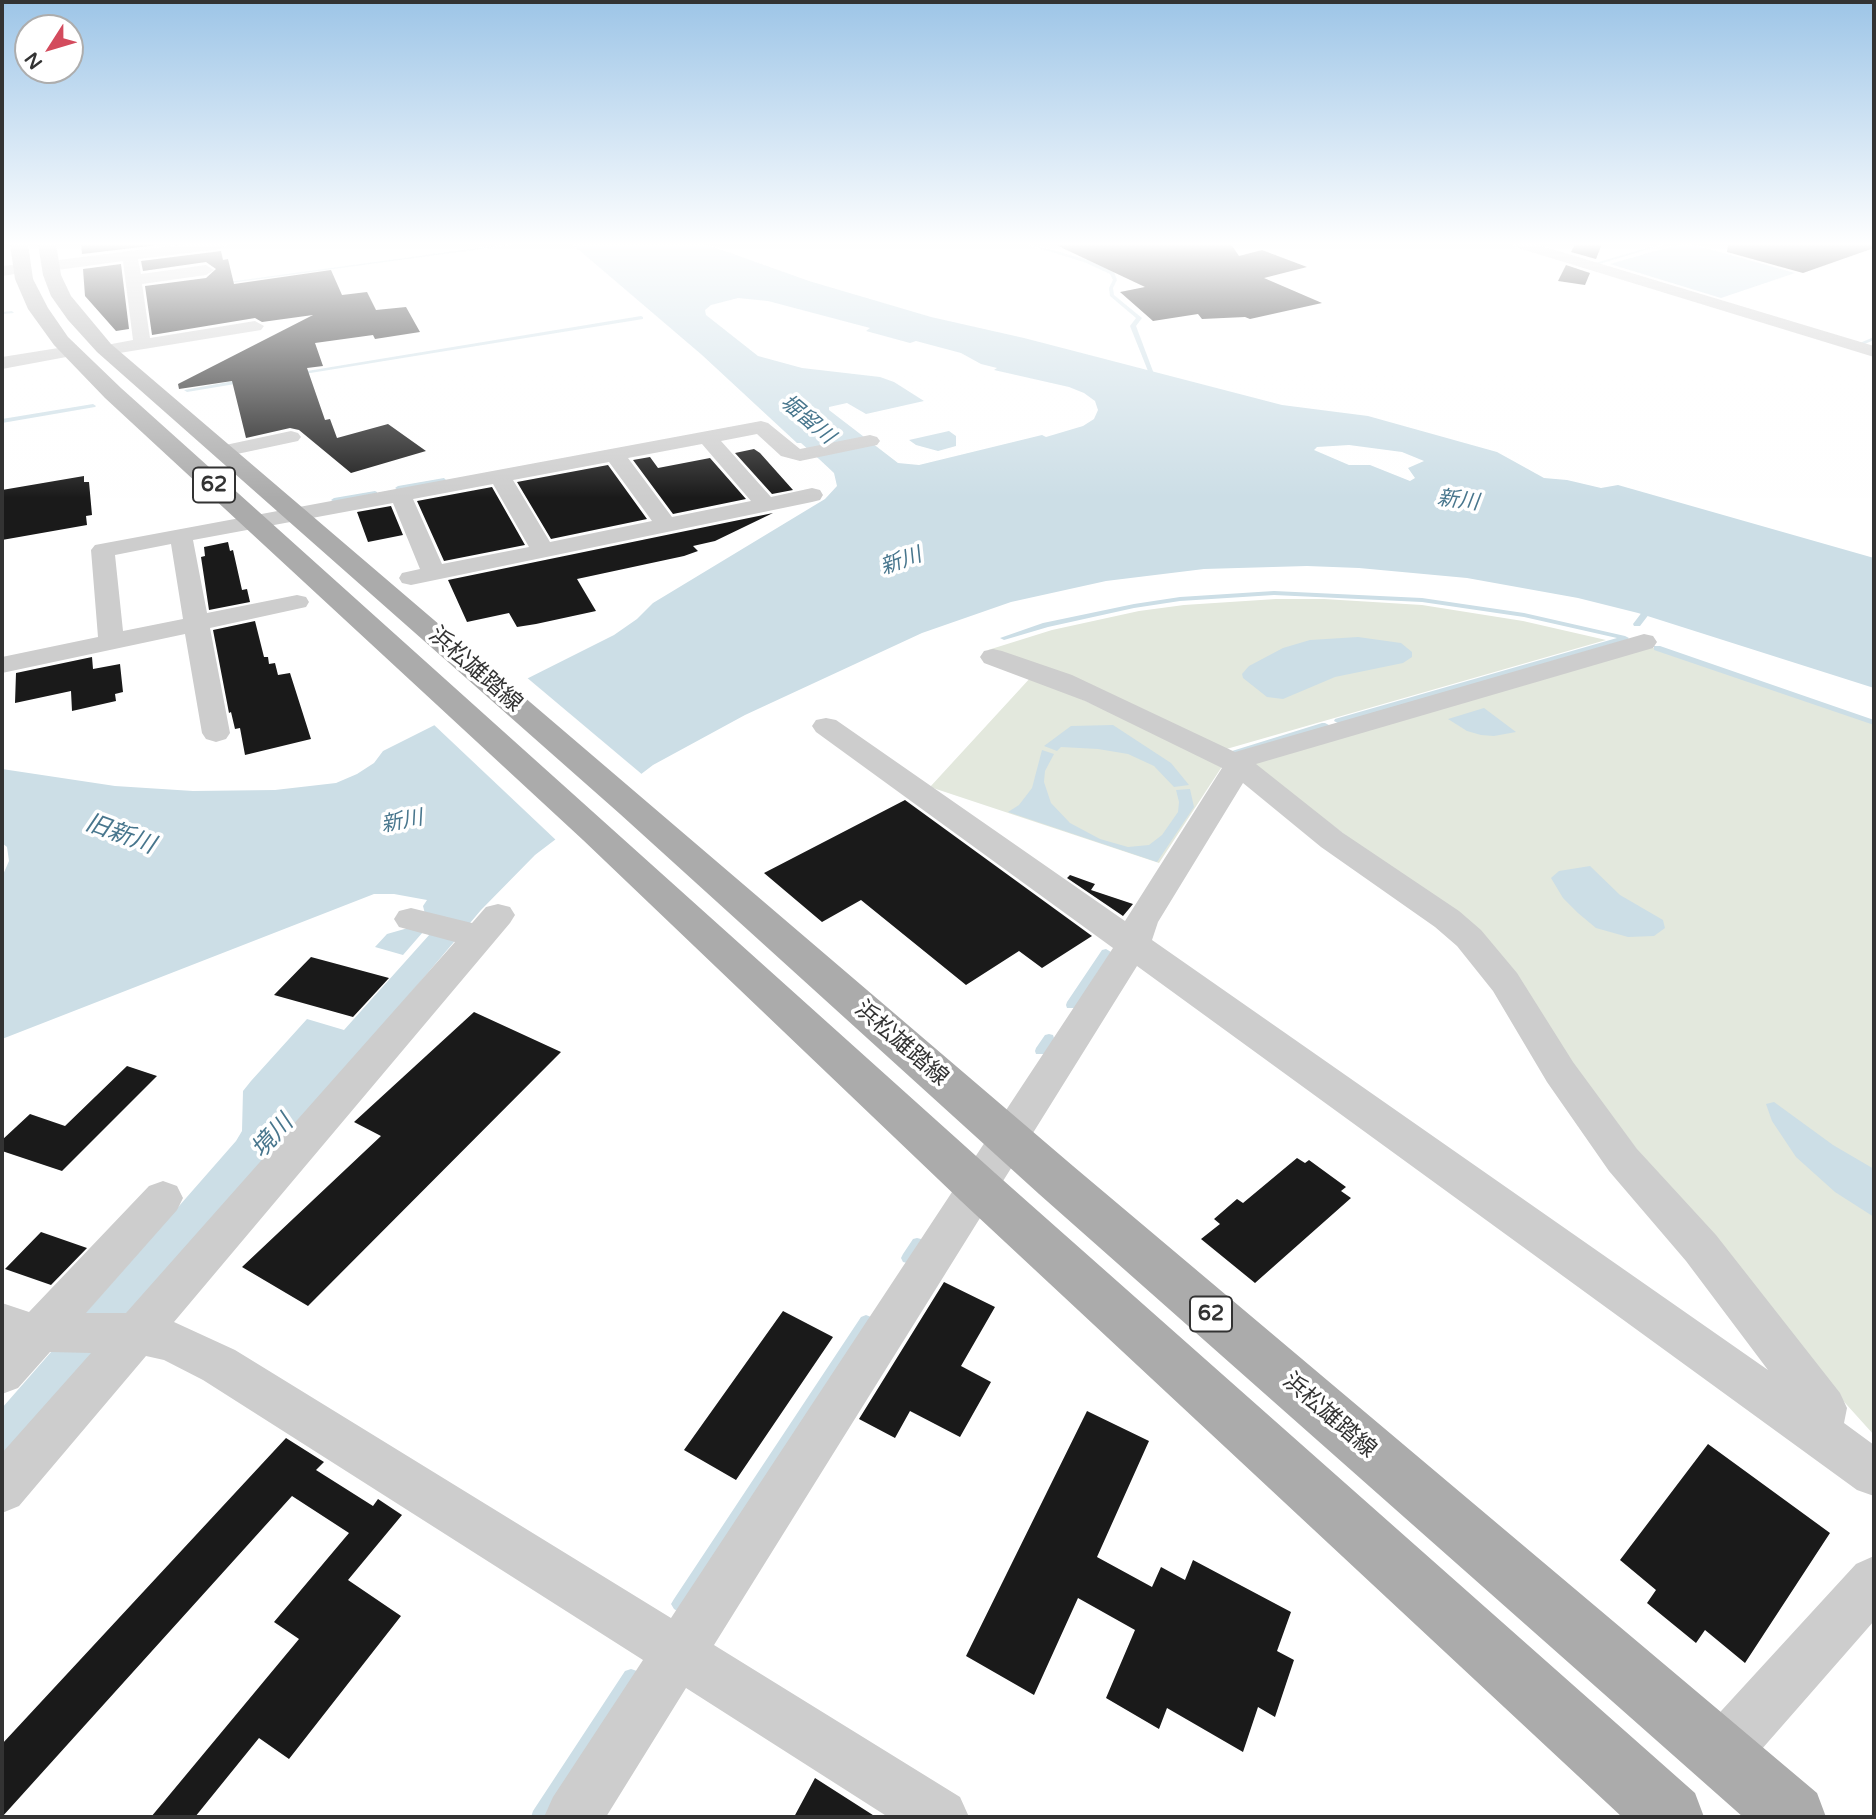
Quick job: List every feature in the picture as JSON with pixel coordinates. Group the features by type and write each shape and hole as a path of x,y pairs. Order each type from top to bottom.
{"main road":[{"name":"浜松雄踏線","path":"54,329 71,351 450,699 614,819 1009,1139 1793,1817"},
{"name":"浜松雄踏線","path":"88,329 107,351 487,680 614,819 978,1187 1671,1817"}],"street":[{"path":"140,329 142,343"},
{"path":"107,351 235,329"},
{"path":"1798,329 1874,352"},
{"path":"2,363 71,351"},
{"path":"111,642 103,550 761,427 788,452 809,455 870,441"},
{"path":"223,451 291,437"},
{"path":"707,437 765,505"},
{"path":"614,454 666,525"},
{"path":"500,476 543,551"},
{"path":"400,495 434,573"},
{"path":"411,578 812,495"},
{"path":"181,536 216,733"},
{"path":"2,664 297,603"},
{"path":"573,1817 1133,945 1141,922 1243,759 1644,642"},
{"path":"993,657 1073,685 1239,765 1332,840 1447,919 1489,960 1560,1072 1623,1160 1717,1267 1824,1408 1818,1433"},
{"path":"826,726 1874,1473"},
{"path":"2,1489 131,1334 480,928 411,919"},
{"path":"2,1373 31,1330 163,1198"},
{"path":"31,1330 131,1334 172,1342 219,1365 940,1817"},
{"path":"1720,1754 1874,1582"}],"shaded area":[{"path":"1276,599 1422,605 1523,621 1606,640 1223,750 988,650 1052,630 1139,611"},
{"path":"1651,647 1874,724 1874,1435 1809,1363 1668,1190 1576,1070 1378,860 1252,764"},
{"path":"1032,676 1223,765 1159,863 930,787"}],"water":[{"path":"671,329 724,329 758,356 802,368 880,377 894,382 924,401 866,414 847,403 829,407 829,410 898,463 919,465 1042,435 1046,437 1083,426 1094,419 1098,410 1095,401 1069,387 994,370 997,368 981,364 961,353 866,331 984,329 1282,405 1368,416 1497,452 1544,478 1601,488 1618,485 1874,558 1874,688 1638,613 1578,598 1467,578 1359,568 1307,566 1204,569 1106,581 1011,602 922,633 745,715 653,765 535,855 481,910 140,1313 2,1471 2,1408 236,1141 242,1131 243,1091 307,1019 344,1030 430,934 423,906 427,900 394,894 374,894 2,1039 2,877 9,861 7,847 2,843 2,769 115,786 193,791 275,790 336,783 374,763 383,751 614,635 637,619 653,603 825,499 837,486 834,473 801,443 797,443","holes":["1349,445 1402,452 1424,461 1408,468 1415,478 1410,481 1370,465 1349,465 1314,450 1317,447"]},
{"path":"949,431 956,436 956,446 938,451 916,445 909,440"},
{"path":"1358,637 1401,643 1412,652 1412,657 1403,663 1335,677 1283,699 1267,697 1243,678 1242,674 1249,666 1283,648 1310,640"},
{"path":"1484,708 1516,732 1494,736 1481,735 1467,731 1448,719"},
{"path":"1113,725 1171,763 1189,785 1174,787 1154,766 1128,754 1061,747 1057,751 1044,746 1071,726"},
{"path":"1042,750 1054,754 1045,771 1044,782 1051,803 1070,823 1100,839 1128,847 1149,845 1162,835 1178,812 1176,790 1190,789 1194,807 1157,862 1008,812 1019,805 1032,788"},
{"path":"1590,866 1620,895 1663,920 1665,928 1654,936 1628,937 1596,928 1563,898 1551,878 1559,871"},
{"path":"408,928 423,932 403,955 375,947 387,934"},
{"path":"1774,1102 1833,1145 1874,1169 1874,1217 1835,1192 1796,1157 1772,1121 1766,1104"}],"pier":[{"path":"525,676 644,776 558,842 432,723"}],"building":[{"path":"151,329 189,329 152,335"},
{"path":"286,329 418,329 420,332 375,339 373,335 315,343 323,366 307,368 325,420 330,419 337,438 388,424 426,451 351,473 299,430 290,428 246,438 232,381 179,389 178,384"},
{"path":"754,449 793,490 772,494 735,453"},
{"path":"650,457 658,468 710,458 746,499 673,514 633,460"},
{"path":"608,465 647,519 551,539 517,482"},
{"path":"84,476 84,482 89,482 92,515 86,516 87,525 2,540 2,490"},
{"path":"492,487 525,545 444,561 417,501"},
{"path":"391,506 403,535 368,542 357,512"},
{"path":"773,513 715,541 693,546 698,551 684,556 577,579 596,611 536,624 517,627 509,613 467,622 448,580"},
{"path":"228,542 230,551 233,550 242,590 247,589 250,602 209,610 201,557 205,556 204,547"},
{"path":"255,621 264,657 268,657 269,664 275,663 278,675 290,673 311,739 245,755 240,728 235,729 231,712 229,713 213,630"},
{"path":"92,657 93,669 120,664 123,692 115,694 116,701 72,711 71,691 15,703 16,673"},
{"path":"905,800 1092,936 1042,968 1019,951 966,985 861,900 822,922 764,873"},
{"path":"1070,875 1095,884 1091,890 1133,904 1123,916 1067,878"},
{"path":"311,957 389,978 353,1017 274,995"},
{"path":"474,1012 561,1052 308,1306 242,1267 381,1136 354,1122"},
{"path":"127,1066 157,1076 62,1171 2,1151 2,1140 30,1114 65,1126"},
{"path":"1297,1158 1305,1163 1309,1160 1346,1187 1341,1191 1351,1198 1255,1283 1201,1239 1220,1224 1214,1219 1237,1199 1243,1203"},
{"path":"41,1232 87,1248 51,1285 5,1269"},
{"path":"944,1282 995,1307 961,1366 991,1382 960,1437 910,1411 895,1438 859,1419"},
{"path":"783,1311 833,1337 736,1480 684,1450"},
{"path":"1087,1411 1149,1441 1097,1557 1152,1587 1161,1567 1185,1580 1193,1560 1291,1612 1277,1651 1294,1660 1275,1717 1258,1707 1243,1752 1167,1708 1159,1729 1106,1698 1135,1630 1078,1598 1034,1695 966,1656"},
{"path":"286,1438 324,1462 316,1470 373,1506 378,1499 402,1515 348,1580 401,1616 289,1759 259,1738 195,1817 151,1817 299,1639 274,1622 349,1533 292,1496 2,1817 2,1744"},
{"path":"1708,1444 1830,1533 1745,1663 1705,1630 1696,1643 1647,1603 1656,1590 1620,1560"},
{"path":"815,1778 876,1817 794,1817"}],"waterway":[{"path":"298,373 573,329"},
{"path":"1134,329 1155,381"},
{"path":"1858,345 1874,338"},
{"path":"187,390 245,381"},
{"path":"2,421 93,406"},
{"path":"398,488 444,480 445,483 454,481"},
{"path":"334,500 375,493"},
{"path":"1004,638 1046,625 1134,606 1180,599 1274,593 1422,600 1524,615 1625,638"},
{"path":"1637,624 1652,605"},
{"path":"1338,721 1623,639"},
{"path":"1657,648 1874,723"},
{"path":"1235,753 1325,725"},
{"path":"1071,1005 1106,952"},
{"path":"1040,1051 1049,1038"},
{"path":"907,1258 917,1243"},
{"path":"679,1604 866,1321"},
{"path":"539,1817 631,1677"}],"water label":[{"name":"堀留川","path":"807,420"},
{"name":"新川","path":"1458,501"},
{"name":"新川","path":"901,562"},
{"name":"新川","path":"402,822"},
{"name":"旧新川","path":"120,835"},
{"name":"境川","path":"273,1137"}]}
